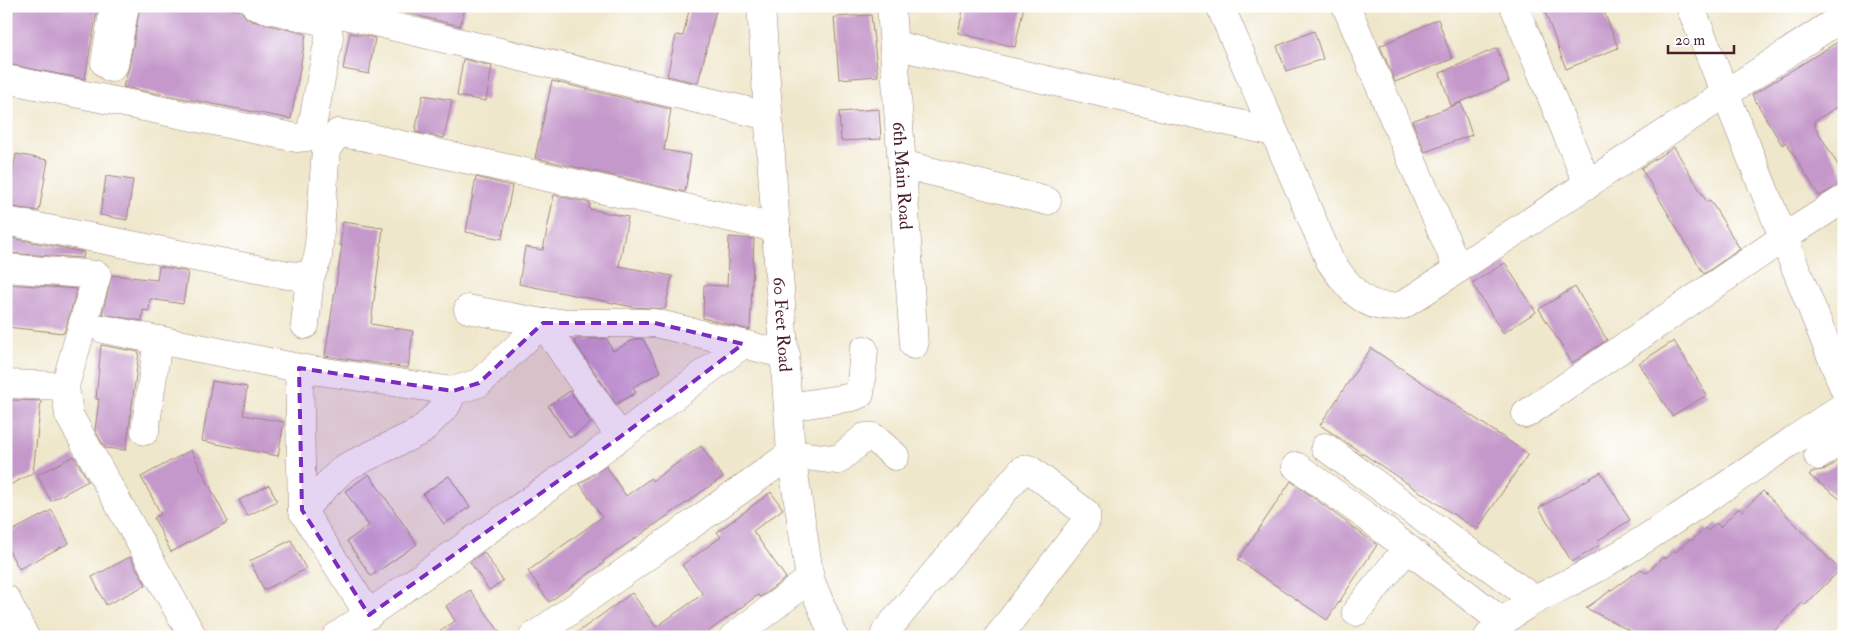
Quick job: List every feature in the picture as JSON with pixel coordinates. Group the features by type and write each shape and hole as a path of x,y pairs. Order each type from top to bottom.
{"street":[{"path":"113,68 108,67 105,63 114,6"},
{"path":"109,100 125,6"},
{"path":"6,79 297,138 306,137 311,131 329,38 328,28 320,21 256,6"},
{"path":"306,6 768,116"},
{"name":"60 Feet Road","path":"761,6 792,454 810,579 834,637"},
{"name":"6th Main Road","path":"891,6 914,345"},
{"path":"1220,6 1330,261 1343,279 1365,300 1377,307 1388,309 1403,306 1844,16"},
{"path":"1346,6 1458,269"},
{"path":"1514,6 1588,185"},
{"path":"1690,6 1844,388"},
{"path":"894,45 1274,132"},
{"path":"305,325 310,277 318,258 326,149 338,134 366,138 776,228"},
{"path":"902,164 1047,201"},
{"path":"1526,414 1783,238 1844,199"},
{"path":"6,221 288,275 310,277"},
{"path":"6,268 97,276 65,386 69,415 193,637"},
{"path":"468,309 543,323 655,323 786,355"},
{"path":"103,329 298,368 454,391 479,383 543,323"},
{"path":"543,323 620,437"},
{"path":"146,431 158,340"},
{"path":"336,637 369,616 620,437 743,344"},
{"path":"789,407 853,397 860,394 864,350"},
{"path":"298,368 302,510 369,616"},
{"path":"6,384 65,386"},
{"path":"302,510 344,468 421,431 447,405 454,391"},
{"path":"1818,456 1839,424"},
{"path":"1296,466 1407,548 1494,629 1535,600 1594,571 1839,424"},
{"path":"533,637 792,454 838,460 864,437 873,437 895,456"},
{"path":"1325,447 1535,600"},
{"path":"884,637 886,631 1022,470 1029,469 1086,513 1086,521 998,637"},
{"path":"1356,612 1407,548"},
{"path":"732,637 810,579"},
{"path":"6,599 25,637"}],"highlighted area":[{"path":"543,323 655,323 743,344 620,437 369,615 302,510 299,368 453,391 479,383"}],"building":[{"path":"6,6 98,6 85,79 6,64"},
{"path":"140,6 219,6 241,11 246,18 252,21 306,34 291,119 123,87 129,68"},
{"path":"407,6 466,6 460,26 406,13"},
{"path":"690,6 717,6 698,83 667,76 676,35 683,36"},
{"path":"964,6 1024,6 1015,47 958,33"},
{"path":"1543,6 1602,6 1618,48 1566,69"},
{"path":"871,15 878,76 839,79 834,17"},
{"path":"1438,19 1452,59 1395,82 1380,46"},
{"path":"1314,31 1323,59 1286,71 1277,46"},
{"path":"350,33 375,38 369,74 343,69"},
{"path":"1844,38 1844,103 1814,121 1816,124 1814,125 1844,175 1844,183 1819,196 1786,142 1782,145 1752,95"},
{"path":"1497,48 1509,82 1451,106 1440,73"},
{"path":"463,59 492,66 486,101 457,96"},
{"path":"552,81 671,109 664,150 691,155 685,192 535,158"},
{"path":"423,95 452,100 444,138 415,132"},
{"path":"1461,103 1472,135 1425,152 1412,121"},
{"path":"879,109 881,139 841,141 839,112"},
{"path":"1674,147 1707,202 1710,200 1740,249 1704,274 1641,168"},
{"path":"16,154 48,160 39,211 7,206"},
{"path":"106,176 133,180 127,220 100,215"},
{"path":"476,177 512,186 502,239 466,232"},
{"path":"554,195 590,203 589,209 628,217 619,266 672,276 665,309 633,307 519,284 525,247 543,250"},
{"path":"343,222 383,228 371,324 413,331 408,368 325,356 342,245 340,245"},
{"path":"6,237 84,252 83,258 6,253"},
{"path":"729,237 754,239 750,330 703,318 704,285 727,286"},
{"path":"1505,263 1536,312 1503,333 1472,283"},
{"path":"159,266 188,272 183,304 150,299 149,311 143,310 142,321 102,314 112,275 157,280"},
{"path":"6,284 77,289 64,333 6,327"},
{"path":"1575,287 1607,340 1572,363 1539,309"},
{"path":"577,339 607,339 613,351 635,339 643,339 661,372 633,387 636,393 616,404 574,341"},
{"path":"1674,341 1707,395 1672,416 1639,363"},
{"path":"101,345 139,352 126,450 105,448 95,430 99,399 96,399"},
{"path":"1371,348 1528,454 1477,530 1320,425"},
{"path":"212,381 247,387 243,415 284,422 278,456 202,441"},
{"path":"570,391 591,423 570,438 548,406"},
{"path":"12,400 41,401 33,473 6,487 6,442"},
{"path":"701,446 723,477 603,561 604,563 549,602 528,571 602,517 580,484 606,466 626,496 651,478 652,481"},
{"path":"191,450 228,522 171,552 154,518 161,514 141,477"},
{"path":"74,456 88,481 51,501 37,475"},
{"path":"1844,457 1844,502 1809,475 1814,471 1827,469"},
{"path":"1601,472 1630,520 1597,541 1600,545 1572,562 1539,508"},
{"path":"369,474 417,544 371,576 347,541 369,526 345,491"},
{"path":"449,476 470,507 444,524 423,494"},
{"path":"1291,481 1377,545 1327,620 1238,560"},
{"path":"269,485 277,501 247,516 239,500"},
{"path":"1763,491 1840,570 1805,605 1802,603 1768,637 1642,637 1586,608 1641,569 1647,573 1663,557 1666,559 1674,550 1676,552 1690,539 1692,541 1705,528 1708,531 1716,523 1720,527 1739,508 1742,511"},
{"path":"771,492 783,509 753,531 786,578 760,597 758,595 701,637 571,637 632,593 656,627 703,594 682,565 721,537 717,532"},
{"path":"52,510 69,543 19,569 6,545 6,534"},
{"path":"291,540 306,569 264,590 250,561"},
{"path":"484,552 503,581 489,590 470,562"},
{"path":"130,557 146,585 106,605 92,577"},
{"path":"470,590 503,637 432,637 455,621 446,606"}]}
